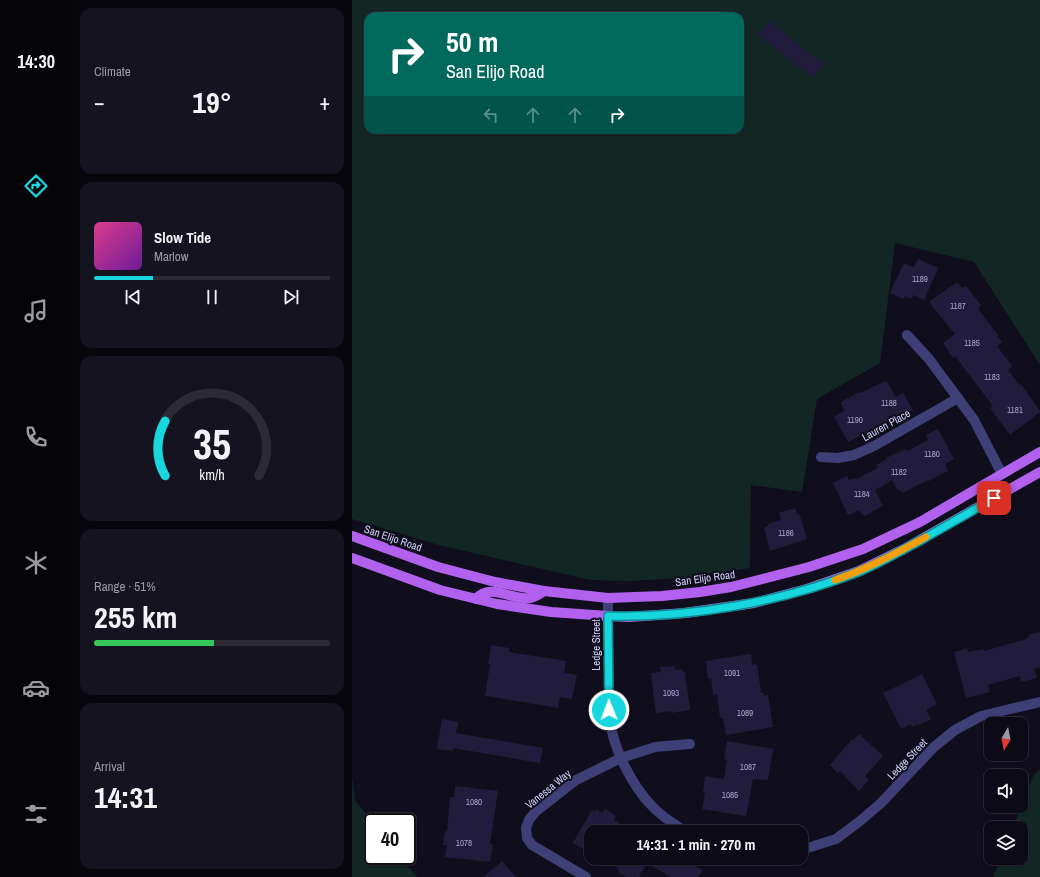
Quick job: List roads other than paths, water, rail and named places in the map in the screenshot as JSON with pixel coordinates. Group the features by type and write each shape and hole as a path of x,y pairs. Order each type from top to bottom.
{"main road":[{"name":"San Elijo Road","path":"352,536 438,567 494,582 544,591 608,598 662,596 700,592 731,587 809,567 863,550 920,522 1040,452"},
{"path":"352,558 440,590 497,604 551,612 628,617 685,613 754,603 807,589 859,571 904,549 1040,472"},
{"path":"476,599 480,594 485,592 494,592 529,599 544,591"}],"street":[{"path":"908,335 929,359 958,398 980,431 1002,474"},
{"name":"Lauren Place","path":"821,457 838,458 854,455 874,446 958,398"},
{"name":"Ledge Street","path":"608,598 610,719 613,737 632,781 651,805 675,825"},
{"name":"Ledge Street","path":"808,848 836,839 860,821 881,803 934,747 955,730 981,716 1040,702"},
{"name":"Vanessa Way","path":"586,877 532,845 527,838 526,828 529,820 535,812 576,780 621,758 655,746 690,744"}]}
